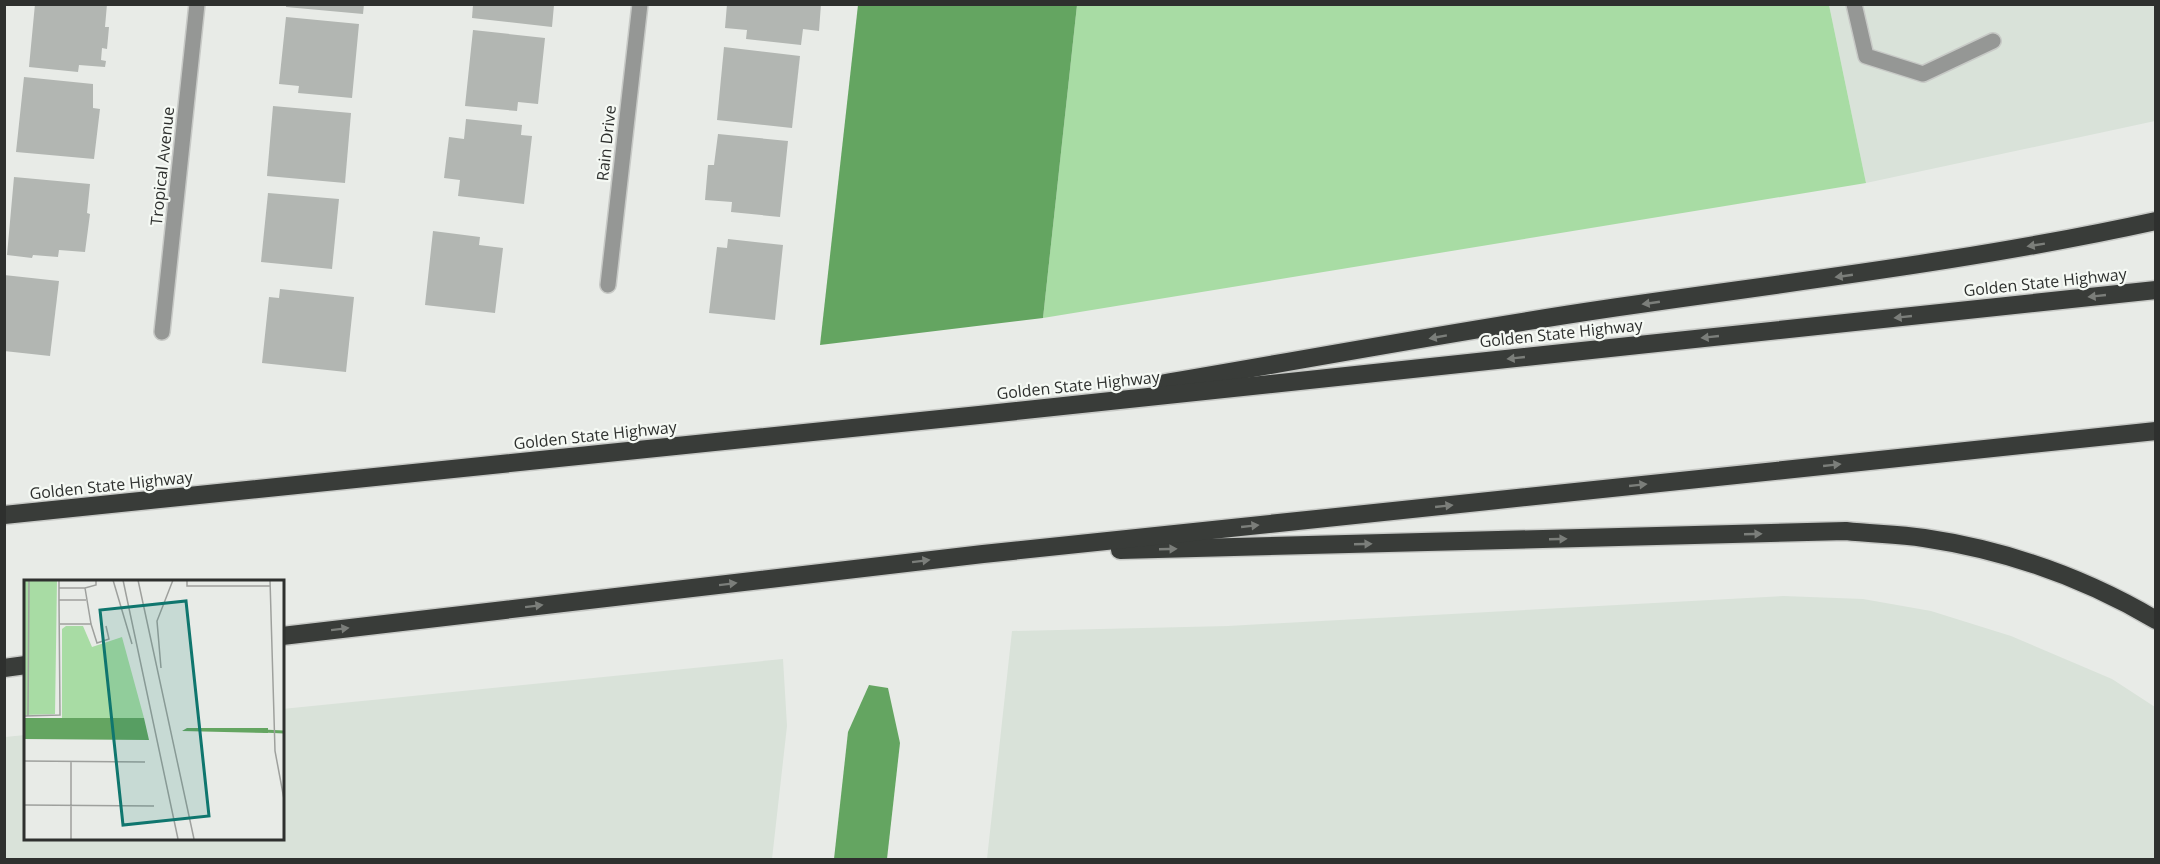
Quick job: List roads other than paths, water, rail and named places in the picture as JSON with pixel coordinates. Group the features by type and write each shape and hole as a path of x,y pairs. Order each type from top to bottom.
{"highway":[{"path":"980,415 1603,310 1869,273 2028,247 2156,221"},
{"name":"Golden State Highway","path":"4,515 980,415 2156,290"},
{"path":"284,636 983,554 2156,431"},
{"path":"983,554 1846,531 1923,538 1988,551 2062,574 2132,606 2156,620"},
{"path":"4,668 24,665"}],"street":[{"name":"Tropical Avenue","path":"162,332 197,4"},
{"name":"Rain Drive","path":"608,285 640,4"},
{"path":"1854,4 1866,56 1923,74 1993,41"}]}
